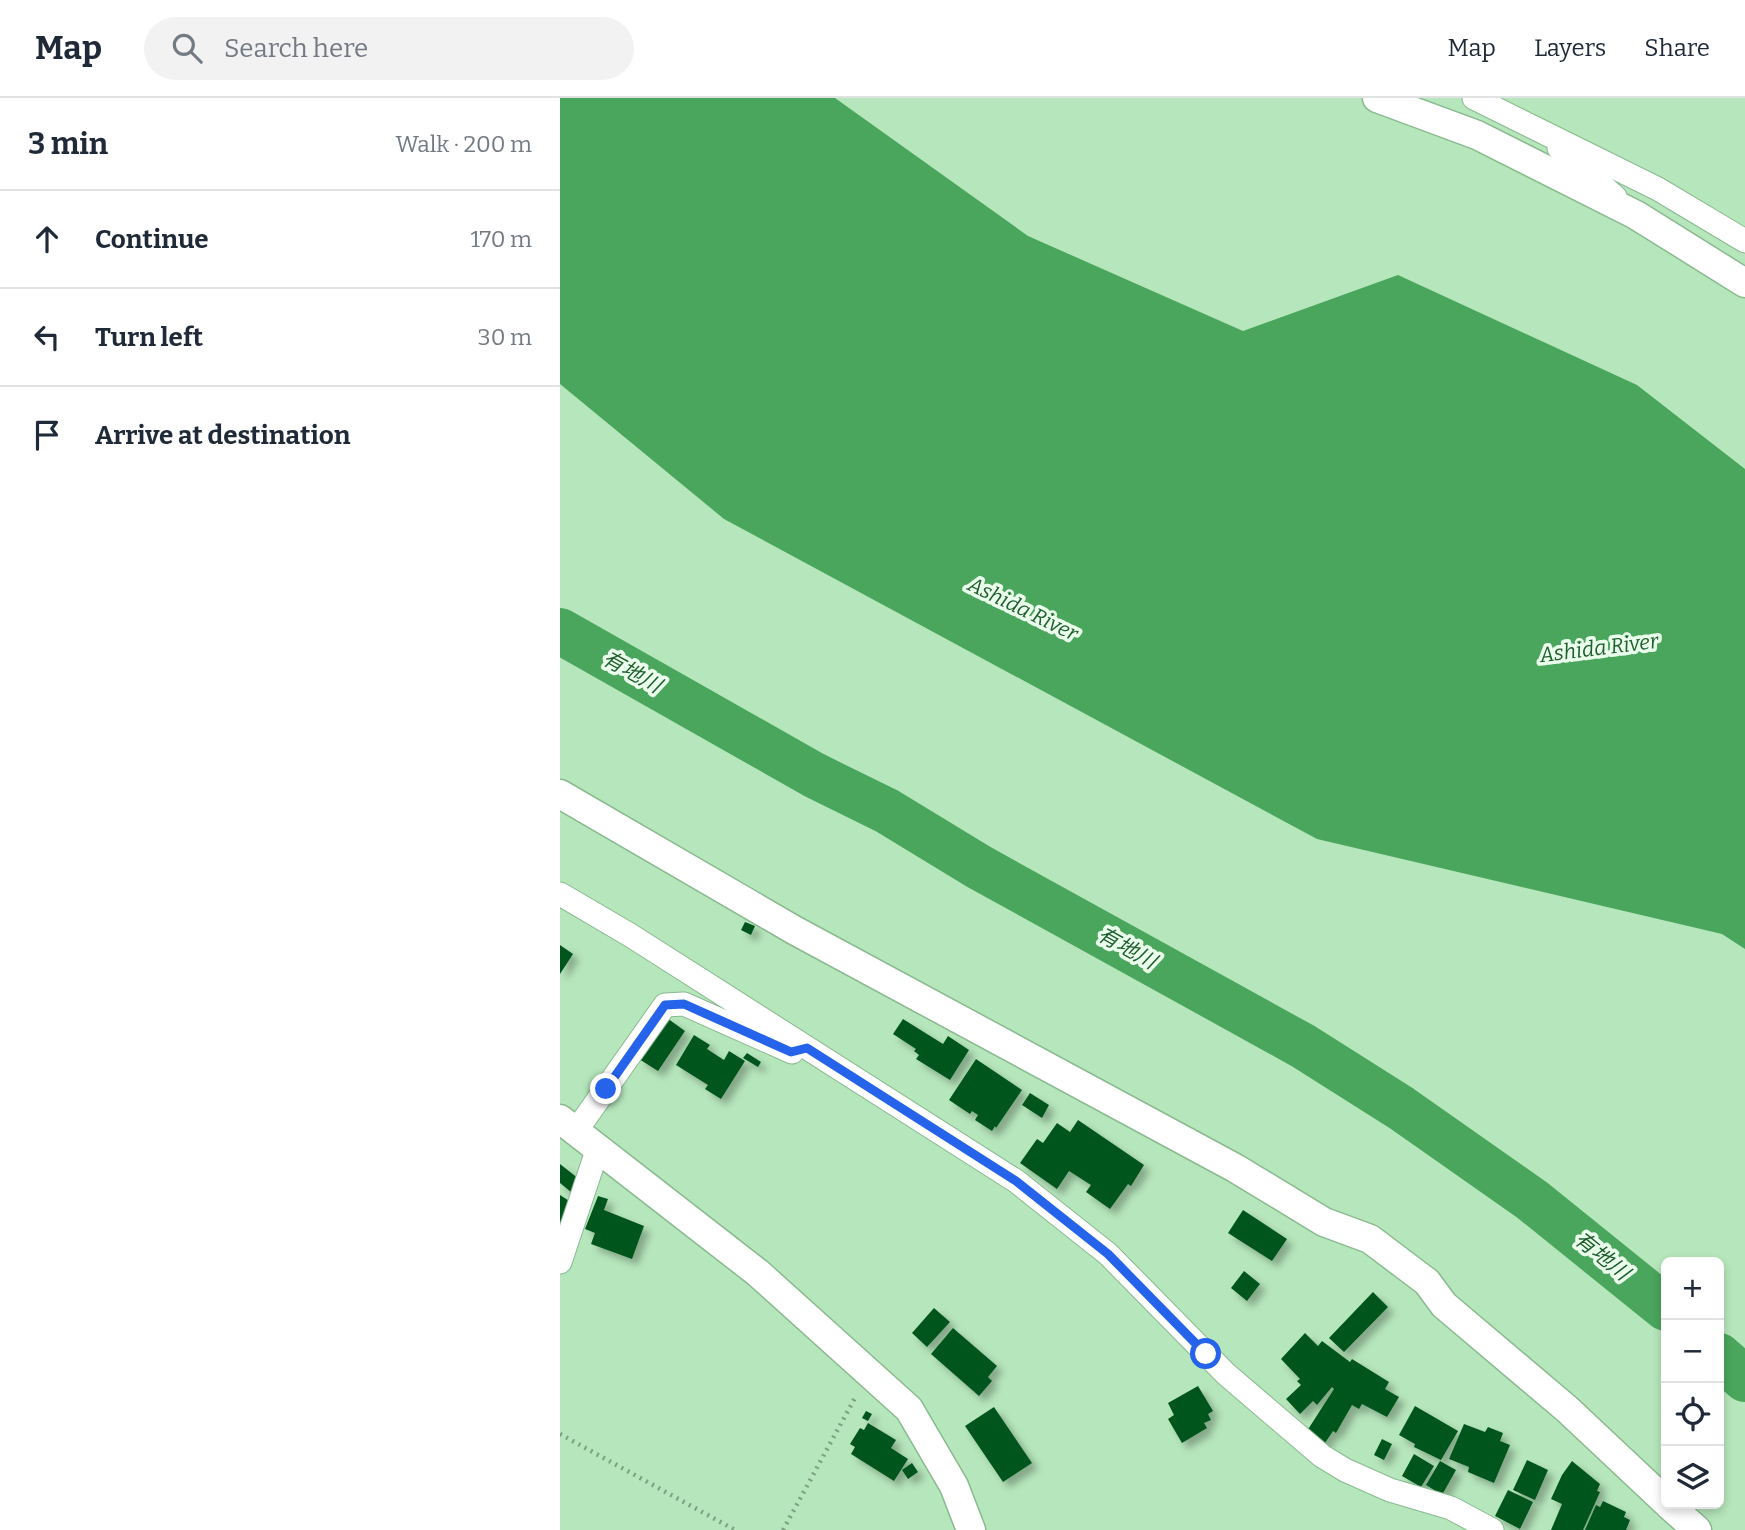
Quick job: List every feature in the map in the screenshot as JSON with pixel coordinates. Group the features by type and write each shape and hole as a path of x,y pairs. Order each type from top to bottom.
{"street":[{"path":"1377,98 1477,135 1636,215 1745,283"},
{"path":"1479,99 1658,189 1745,241"},
{"path":"1532,125 1636,215"},
{"path":"560,794 794,930 1235,1168 1324,1222 1370,1239 1427,1282 1444,1305 1567,1409 1661,1497"},
{"path":"560,894 1016,1181 1108,1254 1226,1374 1322,1455 1345,1470 1390,1490 1451,1508 1492,1530"},
{"path":"807,1048 791,1052 684,1004 665,1005 568,1125 758,1273 909,1409 954,1486 971,1530"},
{"path":"560,1262 598,1148"},
{"path":"1674,1509 1697,1530"}],"path":[{"path":"783,1530 869,1373"},
{"path":"560,1434 735,1530"}],"water":[{"name":"Ashida River","path":"560,98 835,98 1028,236 1243,331 1398,275 1637,385 1745,469 1745,949 1722,934 1317,839 724,519 560,384"}],"building":[{"path":"745,922 755,926 751,935 741,930"},
{"path":"560,945 573,954 560,974"},
{"path":"667,1018 685,1031 658,1071 639,1059"},
{"path":"903,1019 943,1044 948,1036 969,1050 950,1080 916,1059 919,1055 914,1051 916,1049 893,1034"},
{"path":"694,1035 710,1045 707,1049 724,1060 729,1051 745,1061 721,1099 705,1089 708,1085 676,1065"},
{"path":"747,1053 761,1062 758,1067 743,1058"},
{"path":"976,1059 1022,1090 992,1131 975,1120 978,1115 972,1111 970,1114 949,1100"},
{"path":"1030,1093 1049,1105 1042,1118 1022,1105"},
{"path":"1078,1120 1144,1165 1131,1186 1128,1184 1110,1209 1086,1192 1091,1185 1069,1171 1057,1189 1020,1163 1037,1139 1043,1143 1057,1123 1070,1132"},
{"path":"560,1164 584,1183 571,1192 560,1183"},
{"path":"560,1195 574,1204 560,1228"},
{"path":"598,1196 608,1199 604,1210 644,1226 632,1259 591,1244 595,1233 585,1229"},
{"path":"1243,1210 1287,1239 1272,1261 1228,1233"},
{"path":"1244,1271 1260,1284 1247,1301 1231,1288"},
{"path":"1373,1292 1388,1307 1344,1352 1329,1338"},
{"path":"934,1308 950,1322 927,1347 912,1333"},
{"path":"953,1328 997,1366 988,1377 992,1381 979,1396 931,1354"},
{"path":"1305,1333 1318,1346 1322,1341 1350,1362 1352,1359 1389,1382 1385,1389 1399,1397 1387,1417 1362,1404 1359,1409 1352,1405 1336,1433 1333,1431 1323,1446 1305,1434 1334,1389 1332,1387 1317,1405 1313,1401 1300,1414 1286,1399 1301,1385 1297,1381 1300,1379 1281,1359"},
{"path":"1198,1386 1213,1411 1208,1414 1211,1420 1204,1423 1207,1428 1182,1443 1168,1419 1174,1415 1168,1403"},
{"path":"1415,1406 1458,1431 1441,1460 1414,1447 1415,1444 1399,1435"},
{"path":"994,1407 1032,1463 1003,1482 965,1426"},
{"path":"866,1411 872,1414 868,1421 862,1418"},
{"path":"868,1423 896,1440 891,1448 908,1459 894,1481 851,1454 855,1447 850,1444 860,1428 864,1430"},
{"path":"1464,1424 1485,1432 1488,1427 1503,1433 1500,1441 1510,1445 1494,1483 1468,1472 1469,1467 1449,1459"},
{"path":"1382,1439 1392,1444 1384,1460 1374,1455"},
{"path":"1414,1454 1434,1466 1421,1487 1402,1476"},
{"path":"1527,1460 1548,1470 1535,1500 1513,1490"},
{"path":"1440,1461 1456,1470 1442,1495 1426,1485"},
{"path":"1572,1461 1600,1484 1597,1491 1600,1492 1583,1530 1551,1530 1562,1504 1551,1499"},
{"path":"912,1463 918,1472 908,1479 902,1470"},
{"path":"1508,1490 1533,1502 1520,1529 1495,1516"},
{"path":"1603,1501 1626,1512 1624,1517 1630,1520 1626,1530 1585,1530 1596,1505 1600,1507"}],"waterway":[{"name":"有地川","path":"560,631 814,775 887,811 979,867 1303,1046 1401,1108 1532,1200 1661,1304"},
{"name":"有地川","path":"1724,1360 1745,1379"}],"route":[{"path":"606,1089 665,1005 684,1004 791,1052 807,1048 1016,1181 1108,1254 1206,1354"}]}
